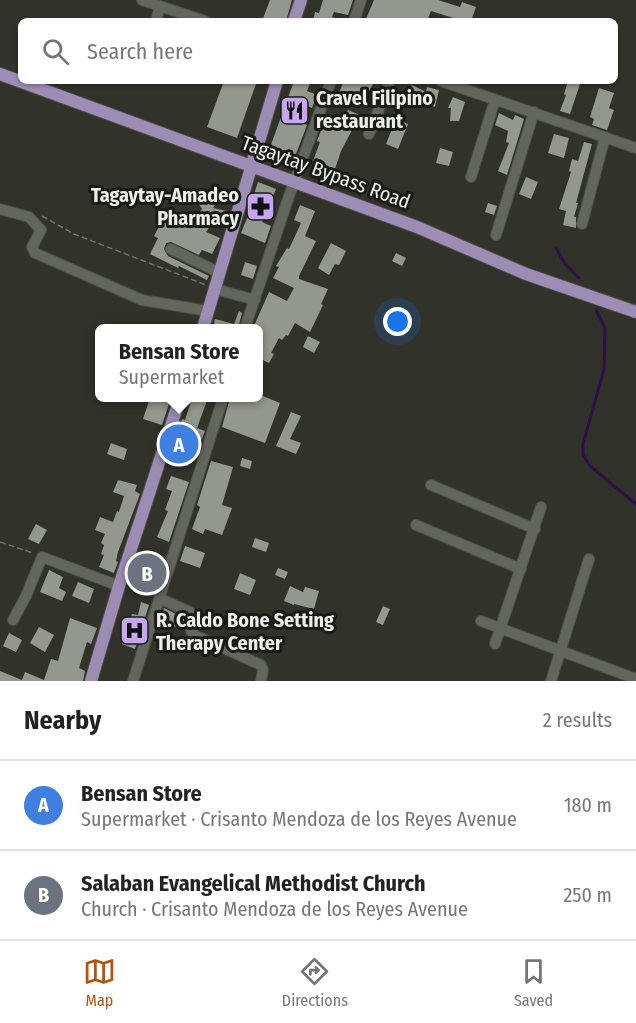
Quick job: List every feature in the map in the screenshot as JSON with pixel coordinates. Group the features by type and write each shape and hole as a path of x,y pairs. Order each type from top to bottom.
{"main road":[{"path":"295,18 301,0"},
{"name":"Tagaytay Bypass Road","path":"0,74 18,81"},
{"name":"Tagaytay Bypass Road","path":"27,84 417,227 525,274 636,312"},
{"path":"204,324 276,84"},
{"path":"91,681 179,402"}],"street":[{"path":"142,0 196,18"},
{"path":"355,18 362,0"},
{"path":"157,18 160,6"},
{"path":"246,324 294,181 330,84"},
{"path":"369,134 389,84"},
{"path":"450,84 636,148"},
{"path":"471,177 495,100"},
{"path":"496,235 534,112"},
{"path":"582,224 605,137"},
{"path":"0,210 29,217 41,230 32,248 35,253 142,300 208,311"},
{"path":"171,249 220,273"},
{"path":"215,289 255,300"},
{"path":"133,681 222,402"},
{"path":"431,485 535,529"},
{"path":"495,644 542,507"},
{"path":"416,525 521,569"},
{"path":"13,620 42,557 119,586"},
{"path":"551,681 589,559"},
{"path":"159,598 190,612 193,618 191,631 194,634 261,665 263,670 261,681"},
{"path":"481,621 634,678"}],"path":[{"path":"36,212 74,234 215,289"},
{"path":"0,542 27,549 42,557"}],"building":[{"path":"270,0 292,0 287,18 263,18"},
{"path":"323,0 353,0 348,15 334,12 332,17 336,18 314,18 315,12 319,13"},
{"path":"374,0 438,0 460,7 462,2 476,7 472,18 453,18 431,11 428,18 366,18"},
{"path":"223,84 256,84 237,138 207,127"},
{"path":"293,84 310,84 307,91 317,95 312,108 307,106 301,122 307,125 293,162 268,153"},
{"path":"343,84 373,84 366,96 361,93 357,103 338,95"},
{"path":"567,84 580,84 570,114 560,111 566,95 564,94"},
{"path":"412,85 426,92 427,87 439,90 435,107 419,100 417,106 402,99 406,89 410,89"},
{"path":"599,88 614,93 609,108 614,110 607,130 592,125 594,119 590,117"},
{"path":"453,97 465,102 459,121 450,121 451,108 448,108"},
{"path":"348,110 360,115 341,151 335,169 313,161 324,123 339,129"},
{"path":"499,113 513,120 515,115 524,119 507,175 498,171 509,143 506,142 508,131 495,125"},
{"path":"396,119 408,124 398,149 386,144"},
{"path":"554,134 569,138 564,158 548,153"},
{"path":"584,142 592,144 576,203 578,203 574,217 576,217 576,228 563,225 566,211 559,209 571,172 569,171 572,159 578,161"},
{"path":"440,148 453,152 449,166 436,163"},
{"path":"526,177 538,182 531,199 519,194"},
{"path":"258,182 276,189 262,222 271,226 265,243 241,233 252,206"},
{"path":"202,193 217,202 213,208 227,211 225,221 215,219 206,232 220,238 212,254 202,250 199,255 171,242 166,243 164,249 168,256 209,276 207,280 150,254 158,238 154,236 163,219 172,224 180,211 194,220 202,209 197,201"},
{"path":"488,203 497,206 494,215 485,212"},
{"path":"300,205 315,211 305,236 316,241 299,279 328,289 310,332 295,323 288,336 286,335 282,340 279,338 271,353 274,354 269,363 263,360 263,324 255,324 269,292 287,301 294,288 273,278 279,267 276,266 287,248 289,249 301,223 294,220"},
{"path":"331,243 346,251 339,265 335,264 329,275 318,268"},
{"path":"396,253 406,258 402,266 392,261"},
{"path":"245,262 257,266 253,279 241,275"},
{"path":"239,311 242,313 239,324 234,324"},
{"path":"215,319 234,324 214,324"},
{"path":"308,336 320,342 314,353 303,347"},
{"path":"263,396 280,403 265,443 222,427 229,402 263,402"},
{"path":"149,402 170,402 162,425 143,419"},
{"path":"191,402 207,402 197,428 205,431 201,441 178,432 182,419 185,420"},
{"path":"291,412 301,416 290,439 301,443 296,454 276,446"},
{"path":"111,443 127,449 124,460 107,454"},
{"path":"179,454 190,456 188,466 177,463"},
{"path":"242,458 252,461 250,469 240,466"},
{"path":"211,461 233,467 222,505 232,508 222,535 205,529 203,534 192,529"},
{"path":"171,476 189,482 169,542 157,537 168,511 165,510 172,491 166,489"},
{"path":"118,480 137,485 135,491 140,494 118,552 116,561 118,562 114,573 99,567 104,555 101,554 104,545 101,543 105,534 95,530 100,517 113,522 117,511 119,512 124,496 113,492"},
{"path":"36,524 47,530 39,544 28,539"},
{"path":"255,538 269,543 266,552 252,547"},
{"path":"185,546 205,553 200,568 180,561"},
{"path":"145,555 163,561 156,584 138,578"},
{"path":"278,568 288,572 285,579 275,575"},
{"path":"49,570 63,577 59,588 66,592 62,601 40,592"},
{"path":"240,573 256,580 250,595 234,589"},
{"path":"78,582 94,589 89,603 72,596"},
{"path":"290,586 303,592 305,587 319,591 314,609 284,601"},
{"name":"R. Caldo Bone Setting Therapy Center","path":"141,602 149,605 135,649 122,644 132,614 138,615"},
{"path":"383,606 390,609 383,625 376,622"},
{"path":"164,608 184,618 184,630 160,621"},
{"path":"70,618 97,628 91,644 87,642 79,668 85,671 83,681 0,681 0,671 22,680 25,672 44,680 51,659 58,661"},
{"path":"39,627 54,635 45,652 30,643"},
{"path":"9,633 22,640 16,652 3,646"}],"waterway":[{"path":"556,248 565,264 579,278"},
{"path":"596,310 605,328 604,369 583,444 583,455 590,466 636,504"}],"place":[{"name":"Cravel Filipino restaurant","path":"295,110"},
{"name":"Tagaytay-Amadeo Pharmacy","path":"260,206"},
{"name":"Bensan Store","path":"179,444"},
{"name":"Salaban Evangelical Methodist Church","path":"147,573"},
{"name":"R. Caldo Bone Setting Therapy Center","path":"135,631"}]}
